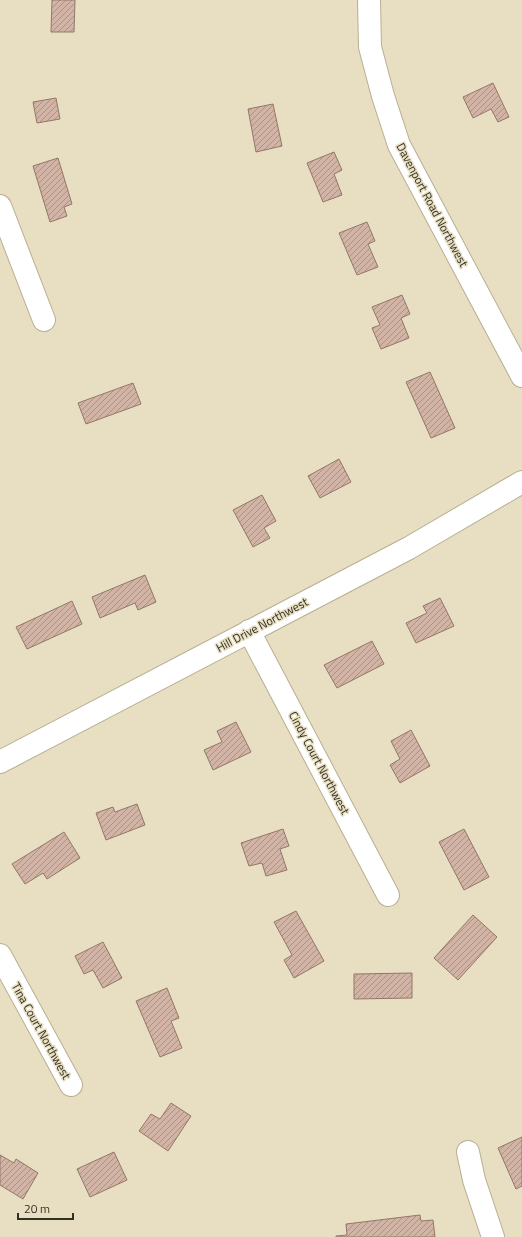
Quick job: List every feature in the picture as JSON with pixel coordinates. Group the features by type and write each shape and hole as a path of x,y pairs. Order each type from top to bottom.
{"street":[{"name":"Davenport Road Northwest","path":"369,0 370,47 383,96 399,145 522,376"},
{"path":"0,206 44,320"},
{"name":"Hill Drive Northwest","path":"0,762 409,548 522,482"},
{"name":"Cindy Court Northwest","path":"249,631 388,895"},
{"name":"Tina Court Northwest","path":"0,955 71,1085"},
{"path":"468,1152 474,1180 493,1237"}],"building":[{"path":"52,0 75,0 74,32 51,32"},
{"path":"493,83 509,117 498,122 491,109 473,118 463,97"},
{"path":"56,98 60,119 37,123 33,102"},
{"path":"273,104 282,146 256,152 248,109"},
{"path":"334,152 342,170 334,174 342,195 323,202 307,163"},
{"path":"58,158 72,204 64,207 67,216 50,222 33,166"},
{"path":"367,222 375,241 368,244 378,267 357,275 339,233"},
{"path":"402,295 410,314 401,318 409,338 381,349 372,328 380,325 372,307"},
{"path":"430,372 455,428 431,438 406,382"},
{"path":"133,383 141,404 86,424 78,403"},
{"path":"339,459 351,482 320,498 308,476"},
{"path":"262,495 276,521 264,528 270,538 253,547 233,510"},
{"path":"145,575 156,602 138,610 135,603 100,618 92,597"},
{"path":"440,598 454,626 416,643 406,623 427,613 423,606"},
{"path":"72,601 82,624 27,649 16,627"},
{"path":"372,641 384,664 337,688 324,665"},
{"path":"236,722 251,752 213,770 204,750 222,742 217,731"},
{"path":"411,730 430,766 400,783 390,765 400,759 391,741"},
{"path":"137,804 145,825 106,840 96,813 113,807 115,812"},
{"path":"283,829 289,846 280,849 287,870 266,876 262,863 249,866 241,843"},
{"path":"464,829 489,877 464,890 439,842"},
{"path":"64,832 80,858 47,879 43,873 25,884 12,864"},
{"path":"296,911 324,961 294,978 284,960 292,955 274,922"},
{"path":"473,915 497,937 458,980 434,958"},
{"path":"103,942 122,978 103,988 93,970 84,974 75,956"},
{"path":"412,973 412,998 354,999 354,974"},
{"path":"167,988 179,1018 171,1021 182,1048 160,1057 136,1001"},
{"path":"171,1103 191,1116 168,1151 139,1131 151,1114 160,1119"},
{"path":"522,1137 522,1186 516,1189 498,1148"},
{"path":"114,1152 127,1180 90,1197 77,1169"},
{"path":"0,1155 14,1163 16,1159 38,1173 23,1199 0,1185"},
{"path":"420,1215 421,1221 433,1220 435,1237 336,1237 347,1235 346,1224"}]}
